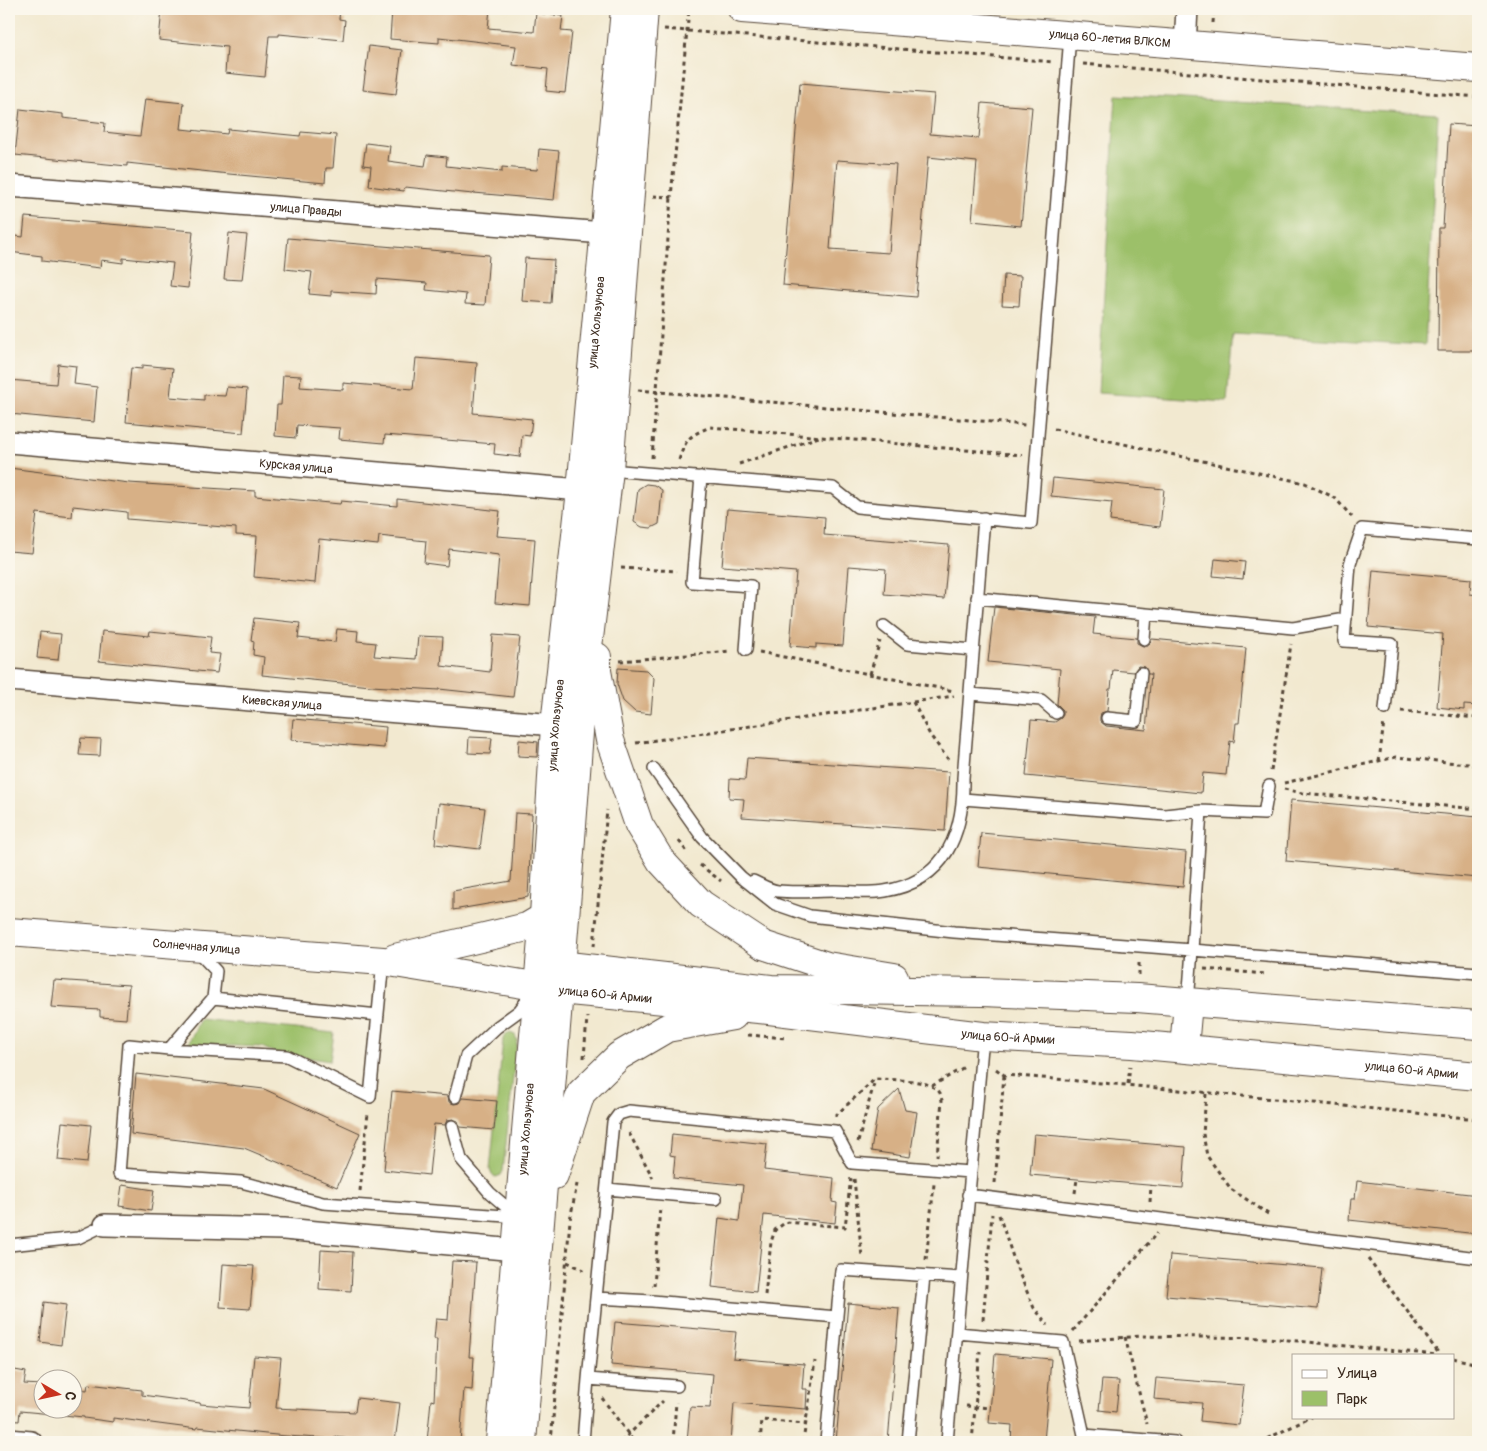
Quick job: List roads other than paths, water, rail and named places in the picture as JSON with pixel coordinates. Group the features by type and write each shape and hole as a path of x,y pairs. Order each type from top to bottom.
{"main road":[{"name":"улица Хользунова","path":"555,911 555,724 581,490 625,9"},
{"name":"улица 60-летия ВЛКСМ","path":"742,9 873,14 1070,36 1478,68"},
{"name":"улица Хользунова","path":"522,1442 529,1217 549,976 555,911 581,706 606,567 609,470 652,19"},
{"path":"606,567 597,671 610,740 639,824 660,861 701,904 764,945 827,966 982,992"},
{"name":"Солнечная улица","path":"383,961 526,928 555,911"},
{"name":"Солнечная улица","path":"9,932 549,976"},
{"name":"улица 60-й Армии","path":"549,976 590,980 771,989 982,992 1137,998 1478,1025"},
{"name":"улица 60-й Армии","path":"590,980 982,1047 1184,1048 1478,1076"},
{"path":"1184,1048 1188,1003"},
{"path":"529,1217 581,1093 619,1056 667,1028 769,1010"},
{"name":"улица Хользунова","path":"500,1442 516,1250 529,1217"}],"street":[{"path":"1185,45 1187,9"},
{"name":"улица Правды","path":"9,186 604,233"},
{"name":"Курская улица","path":"9,442 581,490"},
{"name":"Киевская улица","path":"9,680 555,724"},
{"path":"105,1225 284,1229 516,1250"},
{"path":"9,1440 31,1442"}],"lane":[{"path":"609,470 834,488 857,507 1031,523 1070,36"},
{"path":"701,477 692,582 751,586 746,650"},
{"path":"741,877 776,891 883,892 910,885 928,874 946,856 959,826 963,799 963,778 984,518"},
{"path":"1385,709 1392,644 1344,641 1350,564 1362,529 1478,539"},
{"path":"977,598 1293,628 1346,619"},
{"path":"1144,638 1146,614"},
{"path":"884,626 907,644 973,650"},
{"path":"1106,718 1136,721 1141,673"},
{"path":"970,694 1041,700 1056,713"},
{"path":"654,769 702,837 741,877 775,904 810,916 954,932 1478,973"},
{"path":"963,799 1166,814 1201,811 1264,814 1269,786"},
{"path":"1188,1003 1201,811"},
{"path":"169,1049 213,998 216,970 192,946"},
{"path":"383,961 370,1097 287,1056 129,1045 120,1174 241,1182 323,1203 529,1217"},
{"path":"455,1097 466,1056 497,1027 519,1011 549,976"},
{"path":"213,998 378,1015"},
{"path":"948,1442 982,1047"},
{"path":"583,1442 613,1122 619,1114 629,1111 835,1131 852,1163 970,1172"},
{"path":"452,1126 461,1160 490,1193 529,1217"},
{"path":"606,1189 716,1199"},
{"path":"968,1195 1478,1258"},
{"path":"9,1246 78,1238 105,1225"},
{"path":"826,1442 841,1270 961,1278"},
{"path":"908,1442 924,1276"},
{"path":"596,1298 836,1317"},
{"path":"957,1334 1063,1342 1084,1438 1175,1442"},
{"path":"588,1379 677,1386"}]}
